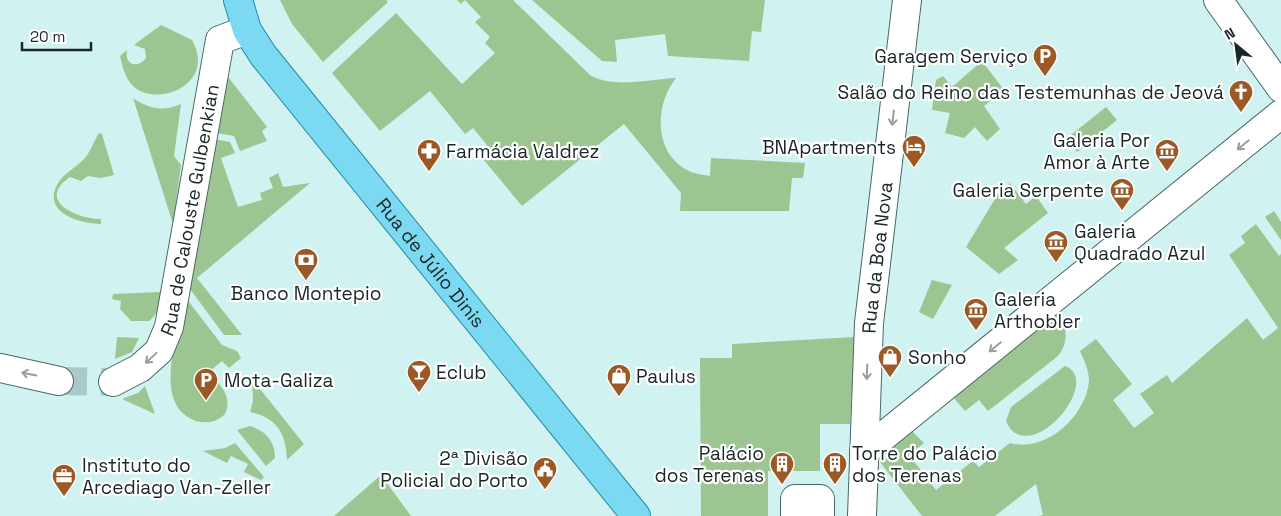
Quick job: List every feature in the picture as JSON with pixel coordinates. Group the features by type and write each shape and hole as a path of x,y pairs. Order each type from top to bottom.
{"main road":[{"name":"Rua de Júlio Dinis","path":"238,0 247,30 263,55 636,516"}],"street":[{"name":"Rua da Boa Nova","path":"862,516 869,324 907,0"},
{"path":"1218,0 1281,88"},
{"name":"Rua de Calouste Gulbenkian","path":"113,382 140,368 159,350 169,327 220,40 247,30"},
{"path":"864,452 1281,114"},
{"path":"0,368 59,381"},
{"path":"795,516 795,499 820,499 820,516"}],"green space":[{"path":"280,0 386,0 388,2 323,62 292,24"},
{"path":"457,0 465,0 461,4"},
{"path":"465,0 513,0 590,75 599,79 609,82 632,82 676,78 669,89 661,115 661,129 664,142 670,154 679,164 691,172 710,176 711,158 805,163 803,178 792,178 789,211 680,211 681,193 624,124 522,206 478,153 487,145 473,128 465,134 430,91 380,131 332,73 396,13 462,84 495,53 485,43 490,37 475,22 481,17"},
{"path":"532,0 765,0 761,32 752,31 749,61 668,56 665,34 615,40 617,62 602,61"},
{"path":"161,25 192,40 198,57 196,71 189,82 177,90 164,94 150,94 138,90 129,81 124,72 120,56 127,50 128,59 132,64 139,64 143,61 146,58 145,49 134,45"},
{"path":"982,61 1004,90 984,106 1000,129 987,141 975,127 964,138 945,133 950,113 932,110 936,80 943,76 952,87"},
{"path":"225,73 267,127 262,131 267,141 240,151 234,136 216,133"},
{"path":"133,98 150,107 162,109 181,104 174,156 181,165 173,224"},
{"path":"1106,107 1117,120 1077,152 1067,138"},
{"path":"99,133 102,134 114,175 101,178 88,176 81,181 70,177 60,186 57,194 58,201 72,212 82,216 101,219 101,224 93,224 67,216 60,211 55,204 54,196 58,183 86,157"},
{"path":"214,139 230,142 235,153 221,158 238,207 262,200 260,193 273,188 269,178 278,173 283,187 310,183 197,278 242,335 224,335 190,289"},
{"path":"1010,183 1026,204 1036,196 1048,213 1004,248 1018,260 999,274 966,247 998,194"},
{"path":"1274,211 1281,222 1281,240 1265,217"},
{"path":"1256,224 1279,256 1281,254 1281,516 1039,516 1043,515 1036,484 995,516 922,516 880,462 880,454 911,430 924,443 909,455 936,490 973,461 979,467 1010,443 1024,445 1050,437 1072,419 1080,407 1086,394 1089,377 1080,351 1096,339 1132,384 1113,400 1134,428 1154,413 1140,394 1167,375 1172,383 1247,318 1263,340 1278,328 1229,255 1245,243 1241,236"},
{"path":"932,280 952,285 933,319 919,312"},
{"path":"161,292 158,308 155,315 149,321 131,321 120,309 121,301 112,299 113,294"},
{"path":"186,298 222,345 237,351 241,358 229,368 222,361 209,372 224,391 227,402 225,414 212,422 196,421 182,413 174,400 171,384 171,367"},
{"path":"1059,312 1066,334 1062,351 1058,356 988,411 979,400 965,411 953,397"},
{"path":"117,337 139,338 132,352 115,359"},
{"path":"855,337 850,424 820,424 820,471 768,471 768,516 701,516 700,358 732,358 732,344"},
{"path":"1065,366 1074,373 1076,384 1072,398 1064,411 1053,423 1040,432 1027,436 1015,433 1006,421 1011,407"},
{"path":"252,379 304,444 287,460 285,442 278,428 267,418 250,412 253,401"},
{"path":"145,386 155,414 122,399 138,393"},
{"path":"250,426 265,434 275,452 275,458 266,466 237,430"},
{"path":"235,443 264,477 261,480 244,472 248,464 231,456 227,463 203,451 225,448"},
{"path":"381,475 411,516 334,516"}],"tunnel":[{"path":"59,381 113,382"}],"place":[{"name":"Garagem Serviço","path":"1045,77"},
{"name":"Salão do Reino das Testemunhas de Jeová","path":"1241,113"},
{"name":"BNApartments","path":"914,168"},
{"name":"Farmácia Valdrez","path":"429,172"},
{"name":"Galeria Por Amor à Arte","path":"1167,172"},
{"name":"Galeria Serpente","path":"1122,211"},
{"name":"Galeria Quadrado Azul","path":"1056,263"},
{"name":"Banco Montepio","path":"306,281"},
{"name":"Galeria Arthobler","path":"976,331"},
{"name":"Sonho","path":"890,378"},
{"name":"Eclub","path":"419,393"},
{"name":"Paulus","path":"619,397"},
{"name":"Mota-Galiza","path":"206,401"},
{"name":"Palácio dos Terenas","path":"782,485"},
{"name":"Torre do Palácio dos Terenas","path":"835,485"},
{"name":"2ª Divisão Policial do Porto","path":"545,490"},
{"name":"Instituto do Arcediago Van-Zeller","path":"64,497"}]}
